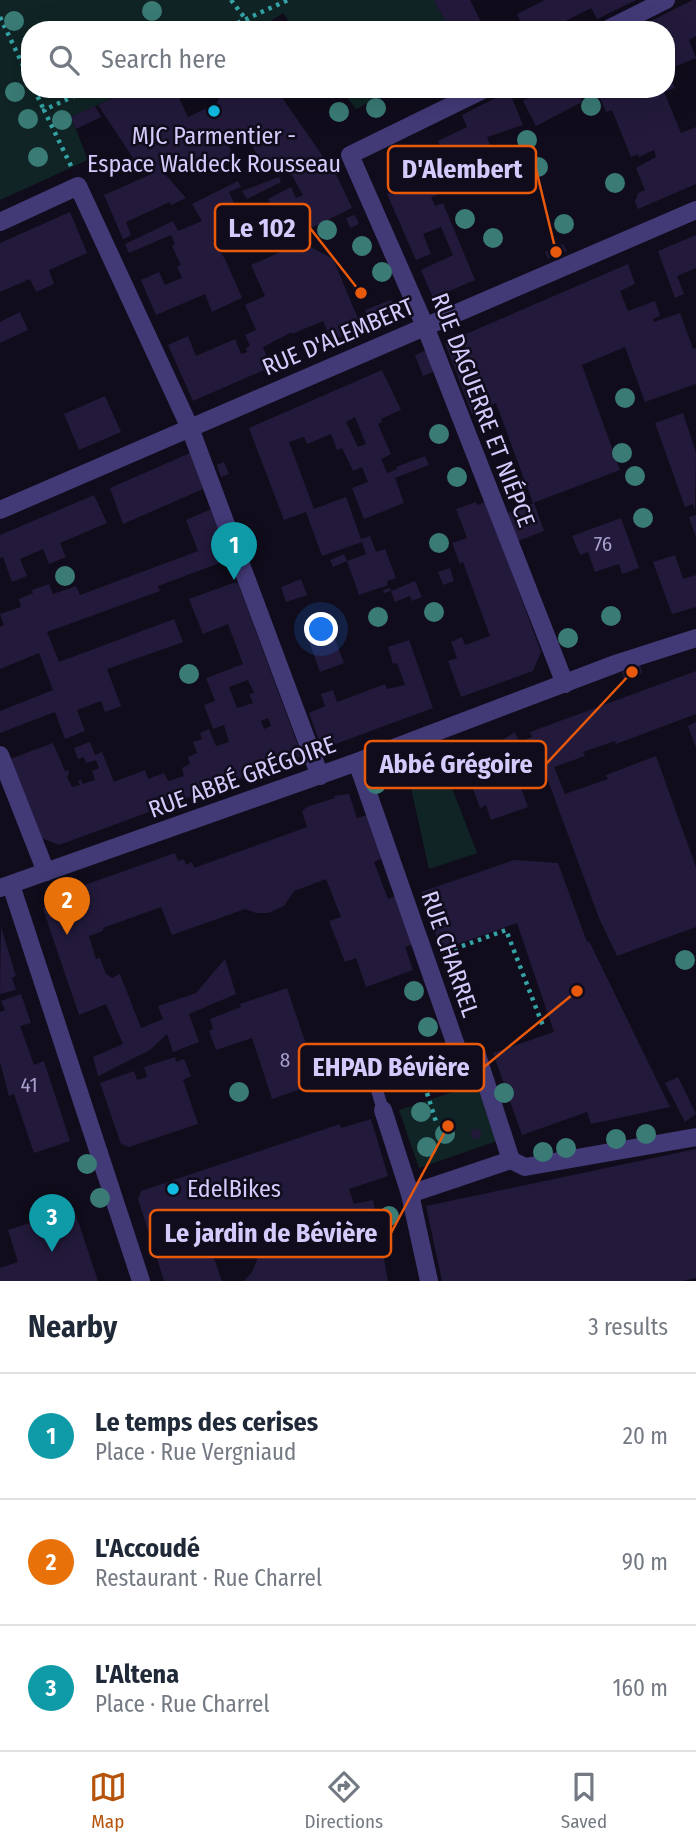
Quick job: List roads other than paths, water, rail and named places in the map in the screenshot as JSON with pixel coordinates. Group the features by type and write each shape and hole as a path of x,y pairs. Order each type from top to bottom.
{"street":[{"path":"624,21 666,0"},
{"name":"RUE DAGUERRE ET NIÉPCE","path":"467,98 350,155 425,326 565,684"},
{"path":"0,222 78,186 190,428 320,776"},
{"name":"RUE D'ALEMBERT","path":"0,510 696,210"},
{"name":"RUE ABBÉ GRÉGOIRE","path":"5,886 320,776 696,638"},
{"path":"0,755 46,872"},
{"name":"RUE CHARREL","path":"357,762 459,1054 477,1055 511,1160"},
{"path":"5,886 141,1281"},
{"path":"416,1073 459,1054"},
{"path":"383,1110 410,1194 429,1281"},
{"path":"410,1194 511,1160 525,1167 696,1137"}],"lane":[{"path":"376,1087 383,1110"}],"place":[{"name":"MJC Parmentier - Espace Waldeck Rousseau","path":"214,111"},
{"name":"D'Alembert","path":"556,252"},
{"name":"Le 102","path":"361,293"},
{"name":"Le temps des cerises","path":"234,580"},
{"name":"Abbé Grégoire","path":"632,672"},
{"name":"L'Accoudé","path":"67,935"},
{"name":"EHPAD Bévière","path":"577,991"},
{"name":"Le jardin de Bévière","path":"448,1126"},
{"name":"EdelBikes","path":"173,1189"},
{"name":"L'Altena","path":"52,1252"}]}
